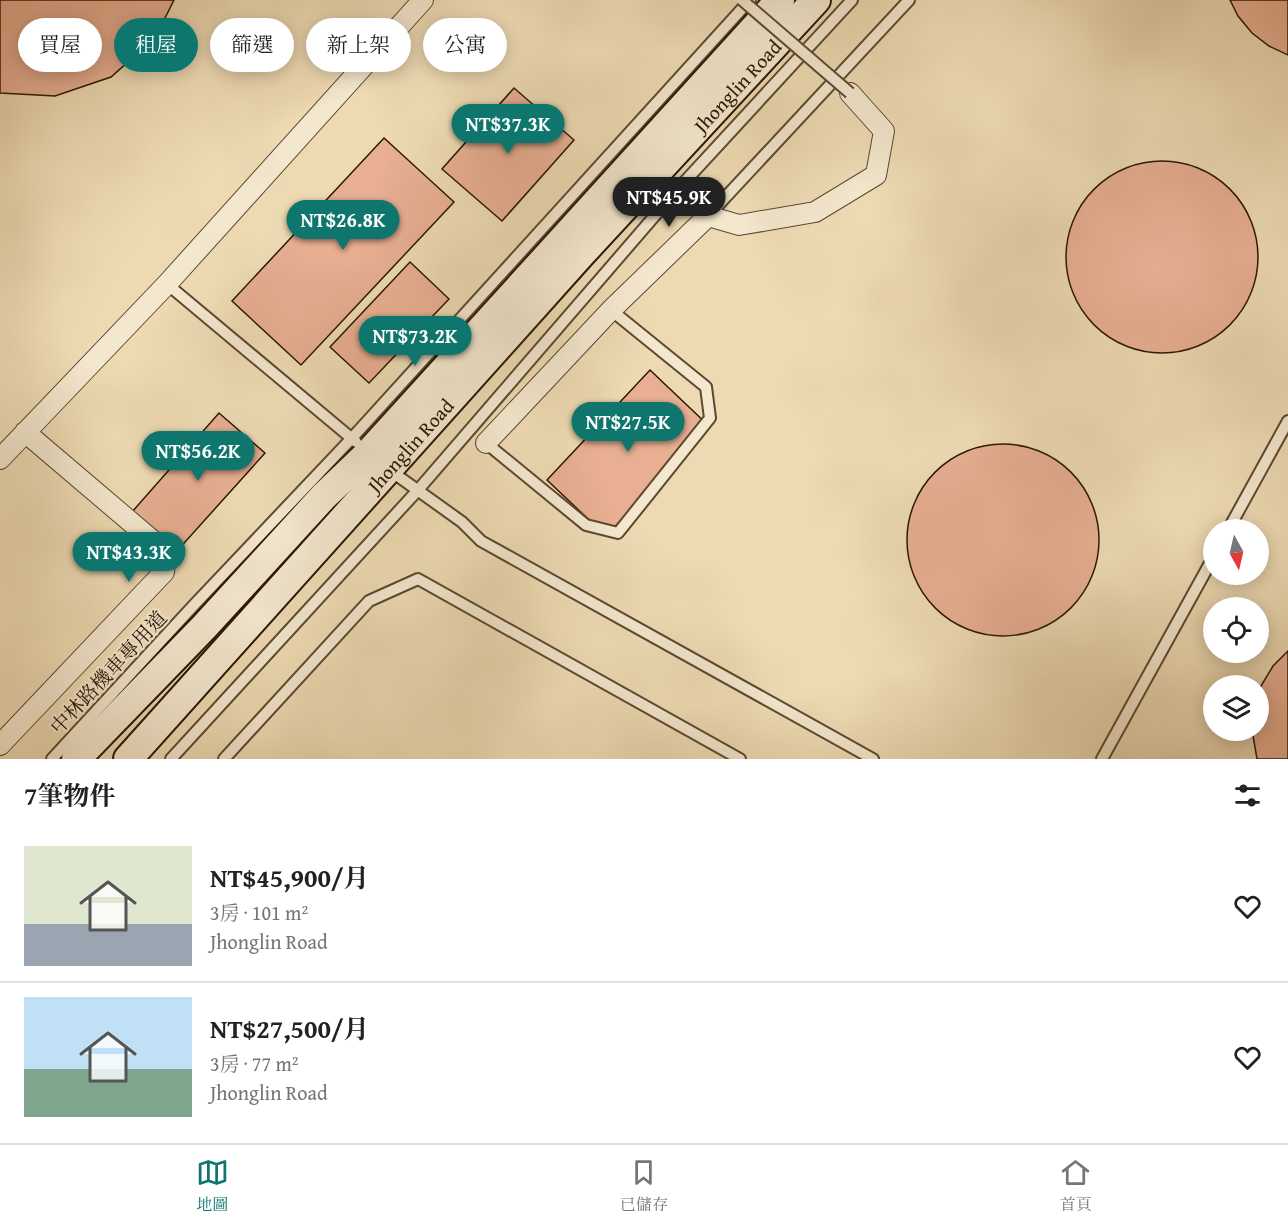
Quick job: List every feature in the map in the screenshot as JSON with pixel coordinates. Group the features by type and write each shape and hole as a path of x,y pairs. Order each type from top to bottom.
{"street":[{"path":"0,459 167,285 423,0"},
{"path":"76,759 204,627 324,496 372,457 780,0"},
{"name":"Jhonglin Road","path":"128,759 372,457 582,253 816,0"},
{"path":"486,443 611,310 708,216 739,225 815,212 876,175 884,131 850,93"},
{"path":"0,745 164,572 166,552 25,432"}],"lane":[{"path":"742,0 850,93"},
{"name":"中林路機車專用道","path":"52,759 194,605 372,457 750,0"},
{"path":"171,759 418,490 677,190 852,0"},
{"path":"708,216 909,0"},
{"path":"167,285 372,457 462,522 481,541 873,759"},
{"path":"486,443 586,525 618,533 710,418 706,387 611,310"},
{"path":"1234,519 1288,421"},
{"path":"1102,759 1203,576"},
{"path":"224,759 369,601 418,579 740,759"}],"building":[{"path":"0,0 174,0 165,18 114,18 114,72 117,72 111,77 55,96 0,93"},
{"path":"1230,0 1288,0 1288,55 1269,46 1252,33 1238,16"},
{"path":"514,88 574,140 502,221 442,169"},
{"path":"384,138 454,202 301,365 232,301"},
{"path":"1162,161 1181,163 1199,169 1230,189 1250,220 1256,238 1258,257 1256,276 1250,294 1230,325 1199,345 1181,351 1162,353 1143,351 1125,345 1094,325 1074,294 1068,276 1066,257 1068,238 1074,220 1094,189 1125,169 1143,163"},
{"path":"410,262 449,299 369,383 330,347"},
{"path":"650,370 710,427 606,536 547,480"},
{"path":"219,413 265,453 177,551 132,512"},
{"path":"1003,444 1031,448 1056,460 1071,472 1083,487 1095,512 1099,540 1095,568 1083,593 1071,608 1056,620 1031,632 1003,636 975,632 950,620 935,608 923,593 911,568 907,540 911,512 923,487 935,472 950,460 975,448"},
{"path":"1288,651 1288,759 1257,759 1254,741 1269,741 1268,675"}]}
